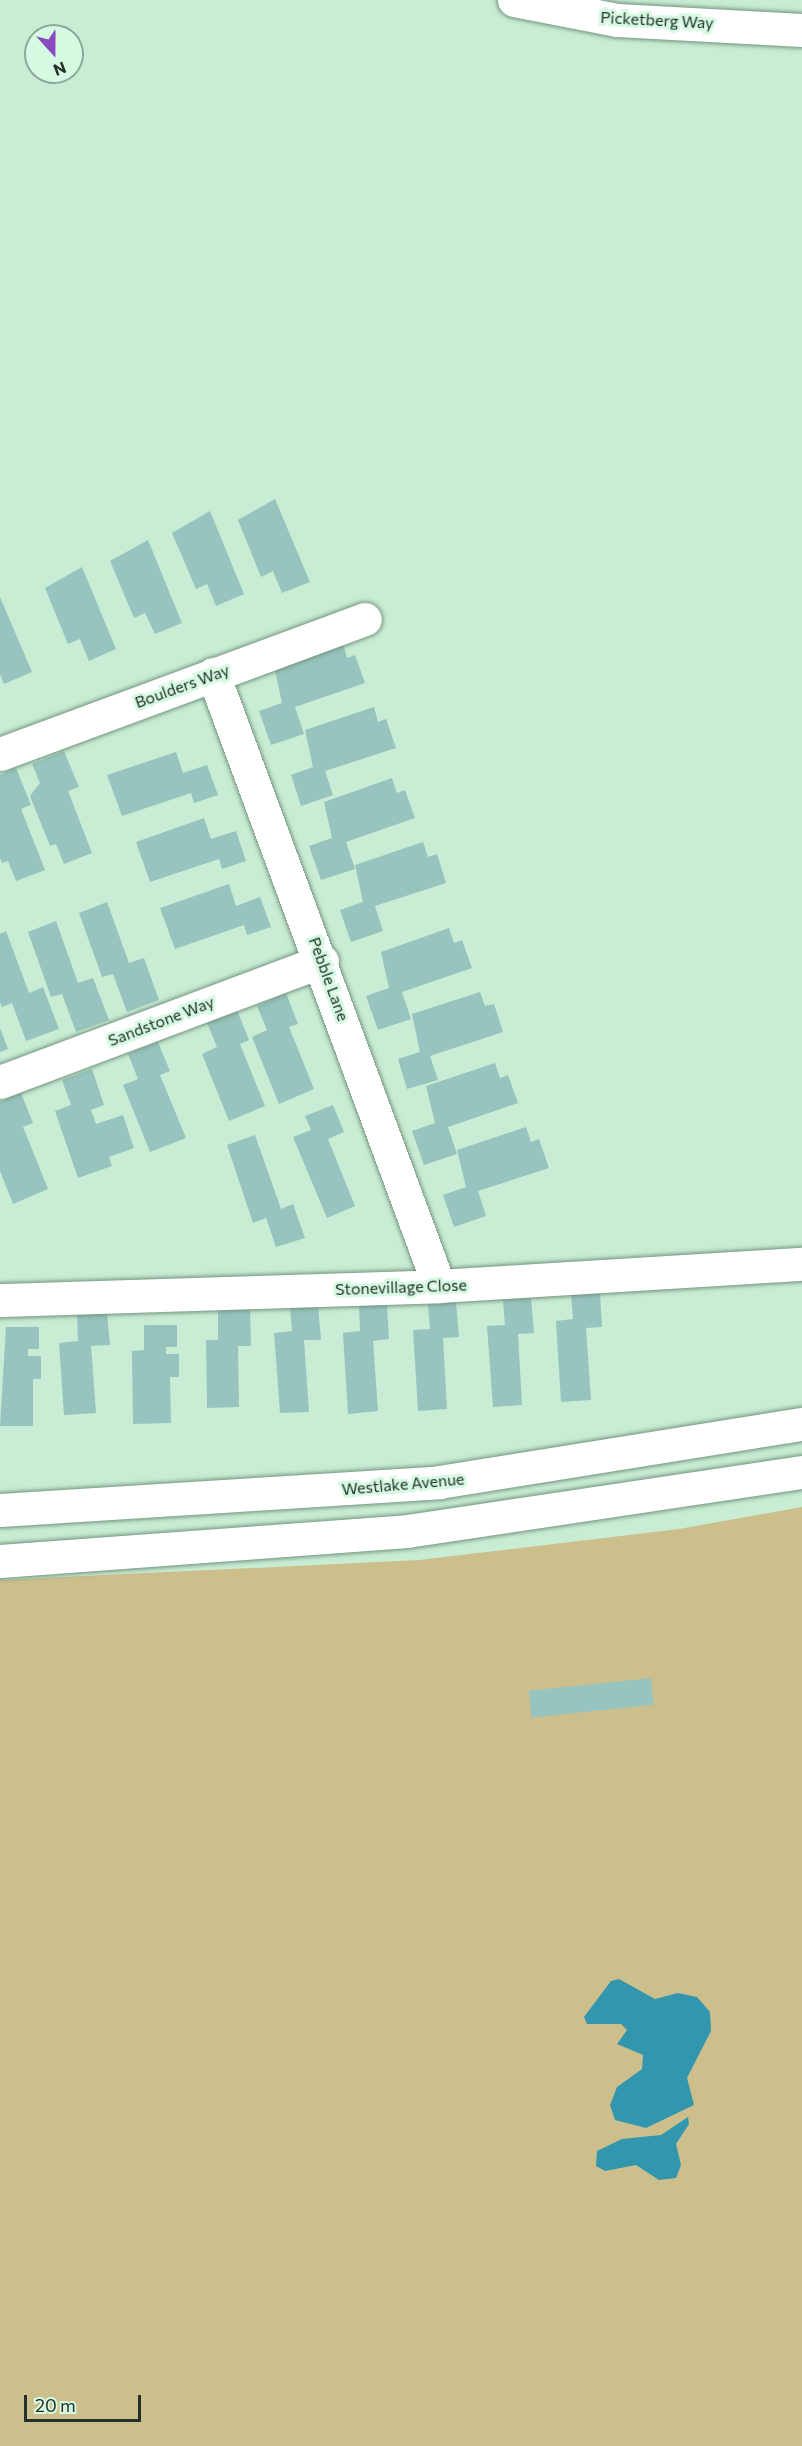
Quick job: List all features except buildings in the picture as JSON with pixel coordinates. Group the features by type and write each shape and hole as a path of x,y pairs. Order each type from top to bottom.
{"street":[{"name":"Picketberg Way","path":"514,0 617,20 802,30"},
{"name":"Boulders Way","path":"0,754 365,618"},
{"name":"Pebble Lane","path":"213,674 322,961 439,1286"},
{"name":"Sandstone Way","path":"0,1082 322,961"},
{"name":"Stonevillage Close","path":"0,1300 439,1286 698,1274 802,1264"},
{"name":"Westlake Avenue","path":"0,1510 440,1482 802,1424"},
{"path":"0,1561 407,1531 802,1472"}],"shaded area":[{"path":"802,1507 802,2446 0,2446 0,1580 419,1560 679,1529"}],"water":[{"path":"619,1979 655,1999 678,1993 697,1997 710,2012 711,2031 687,2078 694,2105 646,2128 615,2120 610,2105 617,2087 642,2069 643,2055 617,2044 627,2030 621,2024 587,2024 584,2017 611,1981"},
{"path":"688,2117 689,2124 676,2144 681,2165 676,2178 659,2180 636,2165 605,2171 596,2166 597,2151 622,2139 661,2135"}]}
